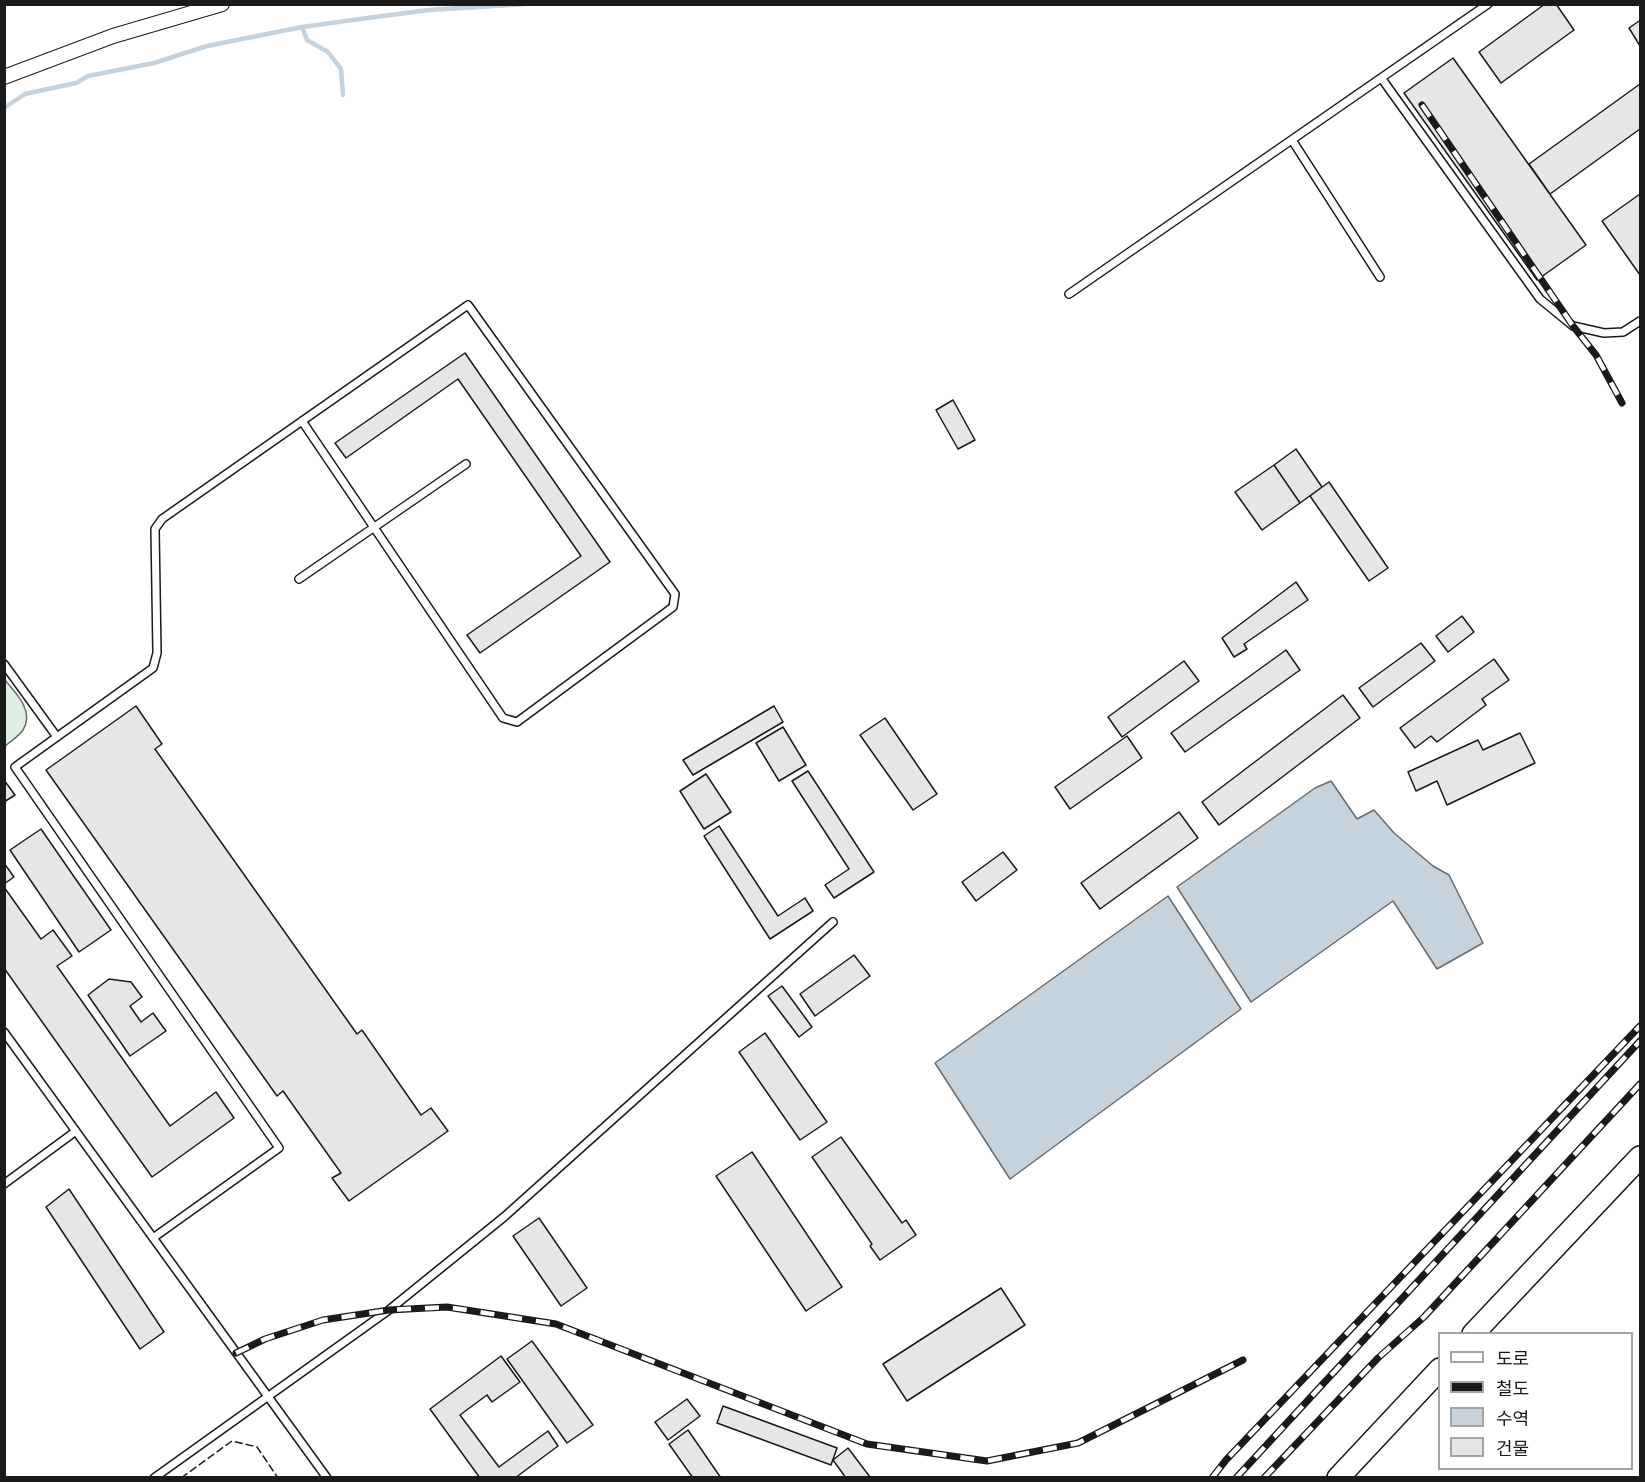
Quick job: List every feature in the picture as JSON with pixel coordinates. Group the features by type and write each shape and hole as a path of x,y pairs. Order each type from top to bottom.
{"main road":[{"path":"1475,1332 1641,1157"},
{"path":"1338,1478 1438,1371"}],"street":[{"path":"4,77 113,36 222,4"}],"lane":[{"path":"1069,294 1488,4"},
{"path":"1382,79 1540,299 1573,326 1604,333 1623,332 1641,321"},
{"path":"1292,140 1380,277"},
{"path":"153,1238 279,1148 15,767 153,668 157,653 155,529 162,519 302,421 468,305 675,594 673,608 517,722 503,718 302,421"},
{"path":"299,579 466,464"},
{"path":"4,664 57,737"},
{"path":"154,1478 389,1310 504,1217 832,921"},
{"path":"4,1032 327,1478"},
{"path":"4,1184 76,1131"}],"green space":[{"path":"4,679 22,702 27,716 23,730 5,746"}],"water":[{"path":"1331,781 1357,819 1374,810 1394,833 1433,866 1449,875 1483,943 1437,969 1393,901 1251,1002 1177,887 1315,788"},
{"path":"1168,896 1241,1009 1010,1179 935,1063"}],"building":[{"path":"1545,4 1556,4 1574,30 1501,83 1479,52"},
{"path":"1639,21 1640,23 1640,46 1629,28"},
{"path":"1453,58 1586,245 1537,280 1404,93"},
{"path":"1640,84 1640,129 1550,194 1529,164"},
{"path":"1640,194 1640,275 1602,221"},
{"path":"465,353 610,562 480,653 467,635 581,556 458,379 346,458 335,443"},
{"path":"953,400 975,440 958,449 936,410"},
{"path":"1296,449 1322,487 1300,503 1274,465"},
{"path":"1274,465 1300,503 1262,530 1235,492"},
{"path":"1329,482 1388,568 1369,581 1310,496"},
{"path":"1296,582 1308,600 1244,644 1247,649 1234,657 1222,638"},
{"path":"1462,616 1474,632 1448,652 1436,636"},
{"path":"1421,643 1435,661 1373,707 1359,688"},
{"path":"1286,650 1300,670 1185,752 1171,733"},
{"path":"1494,659 1509,680 1482,699 1486,705 1437,742 1431,736 1415,748 1400,728"},
{"path":"1184,661 1199,681 1122,737 1108,717"},
{"path":"1343,695 1360,718 1219,825 1202,802"},
{"path":"136,706 162,744 155,749 357,1034 362,1030 421,1115 431,1108 448,1131 349,1201 332,1178 341,1173 283,1091 277,1096 46,770"},
{"path":"774,706 783,722 693,775 683,760"},
{"path":"885,718 937,794 913,810 860,735"},
{"path":"783,727 806,765 779,781 756,743"},
{"path":"1520,733 1535,763 1447,805 1437,781 1416,791 1408,772 1478,740 1483,750"},
{"path":"1127,736 1142,758 1070,809 1055,787"},
{"path":"808,771 874,872 834,898 825,885 849,869 792,781"},
{"path":"706,774 731,812 704,829 680,791"},
{"path":"4,780 15,795 4,802"},
{"path":"1179,812 1198,838 1100,909 1081,883"},
{"path":"719,826 778,916 805,898 813,911 770,939 704,836"},
{"path":"41,829 111,930 79,952 10,850"},
{"path":"1003,852 1017,870 976,901 962,882"},
{"path":"4,863 14,877 4,884"},
{"path":"4,887 41,939 53,930 72,956 57,966 170,1126 216,1092 234,1118 152,1177 4,968"},
{"path":"854,955 870,976 815,1016 800,994"},
{"path":"109,979 131,982 142,997 130,1006 141,1022 153,1013 166,1031 130,1056 88,995"},
{"path":"782,986 812,1027 799,1037 768,996"},
{"path":"765,1033 827,1122 800,1140 739,1052"},
{"path":"841,1137 902,1223 906,1220 916,1235 880,1260 870,1246 872,1244 812,1157"},
{"path":"752,1152 842,1287 806,1311 716,1176"},
{"path":"69,1189 164,1332 140,1349 46,1207"},
{"path":"539,1218 587,1288 561,1306 513,1236"},
{"path":"1001,1288 1025,1325 907,1401 883,1364"},
{"path":"532,1341 593,1425 567,1443 507,1359"},
{"path":"501,1356 520,1382 492,1402 487,1395 460,1415 499,1467 548,1431 558,1446 515,1478 480,1478 430,1409"},
{"path":"687,1399 700,1416 668,1440 655,1422"},
{"path":"723,1406 837,1448 831,1465 717,1423"},
{"path":"688,1430 721,1478 693,1478 669,1444"},
{"path":"848,1448 870,1478 846,1478 833,1460"}],"waterway":[{"path":"4,108 25,94 76,83 88,76 154,63 207,46 302,27 429,10 527,4"},
{"path":"302,27 307,40 328,52 341,69 343,95"}],"railway":[{"path":"1422,105 1573,326 1596,355 1622,403"},
{"path":"1212,1478 1226,1460 1640,1026"},
{"path":"1236,1478 1640,1041"},
{"path":"1264,1478 1378,1358 1424,1317 1640,1084"},
{"path":"236,1353 265,1339 323,1320 389,1310 447,1307 556,1324 867,1444 987,1461 1078,1443 1243,1360"}],"fence":[{"path":"181,1478 232,1441 257,1447 278,1478"}]}
